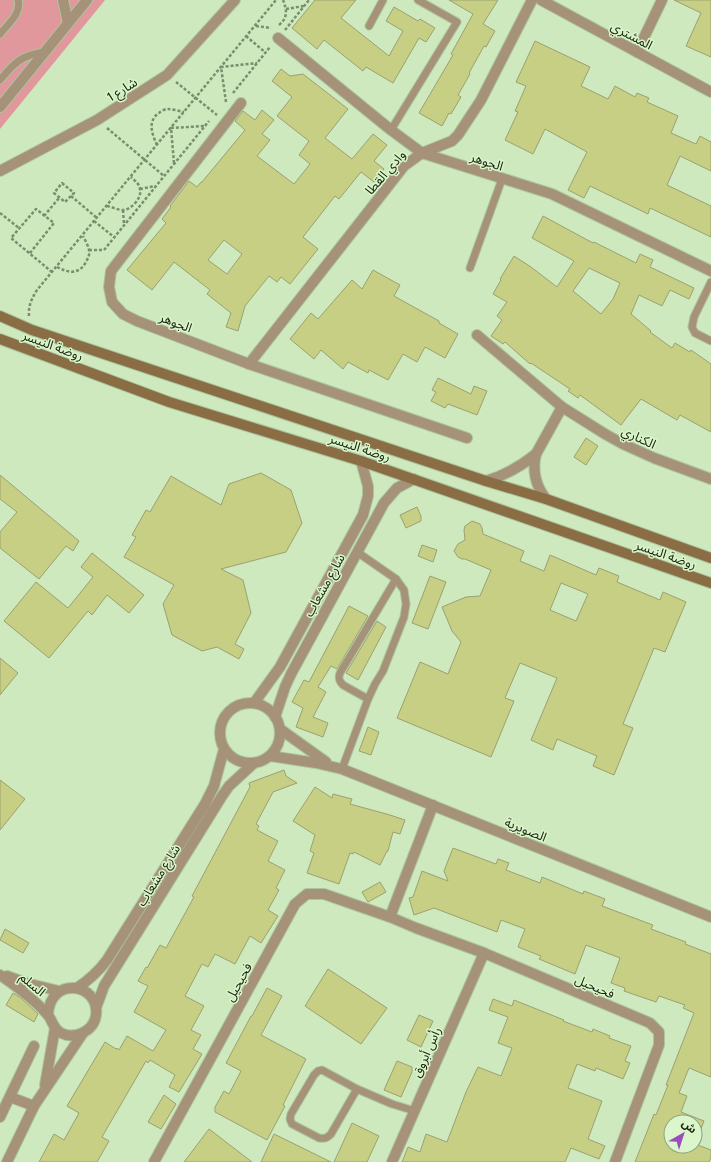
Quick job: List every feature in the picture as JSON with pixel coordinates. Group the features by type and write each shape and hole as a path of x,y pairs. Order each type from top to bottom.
{"street":[{"path":"63,0 68,23"},
{"path":"0,107 87,0"},
{"name":"شارع 1","path":"0,171 97,120 167,75 235,0"},
{"name":"وادي القطا","path":"249,364 404,166 422,153 452,141 458,135 481,100 532,0"},
{"name":"المشتري","path":"541,0 711,92"},
{"path":"637,52 662,0"},
{"name":"الجوهر","path":"278,38 391,130 422,153 552,194 711,271"},
{"name":"الجوهر","path":"241,103 111,271 109,287 112,302 122,314 137,321 249,364 467,438"},
{"name":"روضة النيسر","path":"0,316 32,330 486,481 546,499 711,558"},
{"name":"الكناري","path":"477,335 562,407 622,444 654,458 711,479"},
{"name":"روضة النيسر","path":"0,339 169,402 361,461 711,584"},
{"path":"546,499 541,493 535,478 534,470 536,454 562,407"},
{"path":"486,481 513,471 536,454"},
{"name":"شارع مشعاب","path":"254,703 280,667 363,515 368,496 368,486 361,461"},
{"name":"شارع مشعاب","path":"275,717 291,674 384,503 397,488 414,479"},
{"path":"246,703 254,703 266,708 275,717 280,729 280,739 270,756 262,761 245,763 230,756 224,749 220,733 221,724 224,717 230,710 246,703"},
{"name":"الصويرية","path":"280,729 332,766"},
{"name":"شارع مشعاب","path":"77,988 91,978 107,960 205,804 214,786 224,749"},
{"name":"الصويرية","path":"270,756 342,769 711,917"},
{"name":"شارع مشعاب","path":"96,1008 104,986 222,796 230,786 254,763"},
{"path":"390,917 433,805"},
{"name":"فحيحيل","path":"154,1162 295,904 307,894 324,894 390,917 484,953 650,1023 659,1032 659,1046 615,1162"},
{"name":"رأس أبروق","path":"392,1162 484,953"},
{"name":"السلم","path":"0,974 59,992"},
{"name":"السلم","path":"0,974 48,1015"},
{"path":"7,1162 34,1106 83,1033 94,1022 96,1016 94,1001 90,995 77,988 64,989 52,998 48,1015 51,1022 61,1033 76,1035 83,1033"},
{"path":"44,1091 55,1028"},
{"path":"0,1118 34,1046"},
{"path":"10,1097 34,1106"}],"lane":[{"path":"0,34 18,10 18,0"},
{"path":"369,26 383,0"},
{"path":"391,130 457,22 418,0"},
{"path":"0,80 13,65 22,58 44,52"},
{"path":"470,268 502,179"},
{"path":"711,282 694,317 692,327 695,332 711,341"},
{"path":"342,769 368,699 383,671 404,617 406,604 404,590 396,579 357,552"},
{"path":"368,699 343,685 338,677 396,579"},
{"path":"357,1089 328,1138 319,1138 292,1124 290,1119 291,1114 314,1074 322,1070 357,1089 392,1104 415,1111"}],"path":[{"path":"32,330 28,311 37,290 276,0"},
{"path":"255,26 270,28 276,27 284,21 286,9 283,0"},
{"path":"222,106 309,0"},
{"path":"286,9 304,6"},
{"path":"246,36 266,53"},
{"path":"221,67 257,63"},
{"path":"221,67 226,102"},
{"path":"167,75 226,123"},
{"path":"157,145 151,131 151,125 157,114 168,109 184,112"},
{"path":"215,114 219,110"},
{"path":"97,120 164,176"},
{"path":"89,250 104,250 210,120"},
{"path":"171,128 205,126"},
{"path":"171,128 174,164"},
{"path":"107,206 123,210 128,209 136,202 140,194 140,189 139,185 131,177"},
{"path":"62,183 74,193 66,202 60,198 54,193 62,183"},
{"path":"140,189 155,186"},
{"path":"70,196 97,218"},
{"path":"44,216 60,198"},
{"path":"30,253 54,223 36,209 11,238 52,272"},
{"path":"123,210 124,224"},
{"path":"0,214 19,228"},
{"path":"94,221 114,237"},
{"path":"57,267 68,272 80,270 88,260 89,250 83,235"}],"shaded area":[{"path":"0,0 105,0 0,129"}],"building":[{"path":"315,0 356,0 341,18 389,56 403,31 386,21 394,7 418,21 420,19 435,28 426,42 419,38 393,83 366,67 363,71 324,40 317,49 292,28"},
{"path":"449,0 498,0 483,24 495,31 486,47 484,46 469,73 470,74 458,95 461,97 451,114 449,113 442,126 419,113 453,55 451,54 473,14"},
{"path":"674,0 711,0 711,57 686,46 701,13"},
{"path":"535,41 590,67 581,86 608,99 615,86 635,97 637,93 649,98 647,102 678,116 671,133 696,144 700,136 711,142 711,171 680,156 667,185 711,206 711,237 650,208 648,214 590,186 584,198 568,190 587,152 545,129 533,154 505,140 518,112 515,111 526,86 516,82"},
{"path":"281,69 290,76 303,74 348,109 325,138 352,159 373,134 387,145 374,161 384,169 374,182 361,172 339,199 335,196 303,237 318,249 290,284 281,277 277,282 269,276 245,306 238,331 226,327 231,313 207,294 210,290 174,262 152,290 127,270 166,223 162,219 189,181 197,187 245,130 235,121 243,111 255,120 262,110 274,120 262,134 270,140 257,156 294,184 310,164 299,155 309,141 277,116 292,97 272,81","holes":["224,240 242,254 227,274 208,260"]},
{"path":"543,216 593,243 594,242 636,263 640,254 653,260 650,267 694,288 689,299 670,290 662,306 639,295 631,314 651,331 650,332 672,348 675,343 690,352 691,350 711,364 711,432 680,415 677,420 641,399 621,425 580,395 578,398 568,391 570,389 531,363 530,364 505,342 503,344 491,336 502,320 497,316 507,302 493,294 514,256 557,287 574,261 532,238","holes":["589,268 620,283 613,299 601,314 573,291"]},
{"path":"373,270 400,285 394,296 439,321 439,323 458,334 445,358 425,347 417,362 403,354 388,380 369,370 368,373 348,362 343,369 321,350 314,359 290,339 311,313 318,319 352,280 362,289"},
{"path":"438,378 471,394 474,386 487,391 477,415 448,404 445,408 431,401 436,392 432,390"},
{"path":"586,438 598,446 586,465 574,457"},
{"path":"261,473 291,490 302,523 286,552 221,569 243,580 251,613 235,644 244,649 239,659 217,647 202,651 172,635 163,604 174,585 124,557 136,537 132,535 146,510 150,512 171,476 221,505 229,484"},
{"path":"0,475 79,541 73,551 66,546 39,579 0,548 0,532 17,512 0,499"},
{"path":"417,507 421,516 421,521 406,528 400,515"},
{"path":"472,521 480,524 483,534 524,551 520,561 544,571 550,555 596,575 599,568 619,576 617,582 660,600 663,592 686,602 665,652 654,648 623,724 633,728 614,775 593,766 597,756 557,739 553,750 531,740 557,678 520,663 505,698 514,701 491,757 397,718 420,662 448,674 461,642 452,631 442,607 466,597 480,596 491,570 458,557 454,551 458,544 465,540 465,526","holes":["561,583 588,594 576,621 550,610"]},
{"path":"422,545 437,550 433,562 418,556"},
{"path":"92,553 144,595 129,613 107,595 92,615 88,611 49,658 4,621 36,582 68,608 93,577 81,567"},
{"path":"430,576 446,582 428,629 412,623"},
{"path":"349,606 368,616 337,669 331,666 318,687 326,692 313,717 328,723 323,737 296,727 303,708 292,702 304,680 309,682"},
{"path":"377,621 386,627 358,680 346,673"},
{"path":"0,658 18,673 0,695"},
{"path":"368,727 379,732 371,755 359,751"},
{"path":"284,770 286,776 297,783 273,792 256,824 259,826 257,830 278,841 268,861 285,870 276,888 279,890 268,910 278,916 261,943 250,936 235,964 215,954 208,967 202,964 185,996 204,1006 191,1030 201,1035 193,1049 202,1054 179,1092 169,1087 175,1075 150,1060 148,1063 146,1061 102,1137 109,1141 97,1162 39,1162 54,1134 64,1140 79,1113 67,1106 105,1042 119,1050 127,1036 153,1051 166,1030 134,1012 148,986 138,981 160,945 166,948 194,897 192,896 250,787 249,783"},
{"path":"0,780 25,799 0,830"},
{"path":"315,787 332,798 333,794 352,799 350,804 405,820 400,834 393,832 388,851 380,865 354,852 353,854 350,853 339,884 307,873 314,853 310,851 315,835 293,821"},
{"path":"453,848 496,864 498,859 509,863 506,870 540,883 542,877 583,894 584,891 605,899 602,906 653,925 651,929 686,942 685,944 711,954 711,1077 689,1068 679,1093 687,1096 681,1112 686,1114 663,1114 663,1154 703,1154 703,1147 711,1150 709,1162 635,1162 654,1114 656,1115 668,1085 666,1085 694,1013 683,1008 685,1005 659,996 656,1002 624,991 625,988 611,983 620,958 586,945 575,974 539,959 541,956 518,947 525,929 501,920 497,932 434,908 414,915 409,898 413,897 422,871 448,881 444,871"},
{"path":"380,882 386,892 368,902 362,892"},
{"path":"5,929 29,943 23,953 0,940"},
{"path":"328,969 387,1008 361,1044 305,1006"},
{"path":"267,988 282,996 261,1035 306,1059 283,1105 285,1106 267,1140 215,1112 215,1107 224,1091 229,1094 241,1071 226,1063"},
{"path":"13,993 21,998 38,1014 34,1022 6,1005"},
{"path":"493,999 512,1006 514,1000 592,1032 593,1029 610,1036 609,1038 631,1046 625,1061 630,1063 623,1079 596,1068 595,1071 577,1064 568,1088 602,1101 588,1139 605,1146 599,1159 571,1148 565,1162 402,1162 408,1147 420,1152 426,1134 447,1142 466,1092 478,1067 501,1076 512,1048 498,1043 508,1017 489,1010"},
{"path":"419,1015 433,1021 421,1047 407,1040"},
{"path":"397,1061 412,1067 412,1072 401,1097 384,1090"},
{"path":"164,1095 176,1104 161,1129 148,1122"},
{"path":"352,1123 379,1136 367,1162 334,1162"},
{"path":"209,1129 252,1162 184,1162"},
{"path":"274,1134 331,1162 261,1162"}]}
